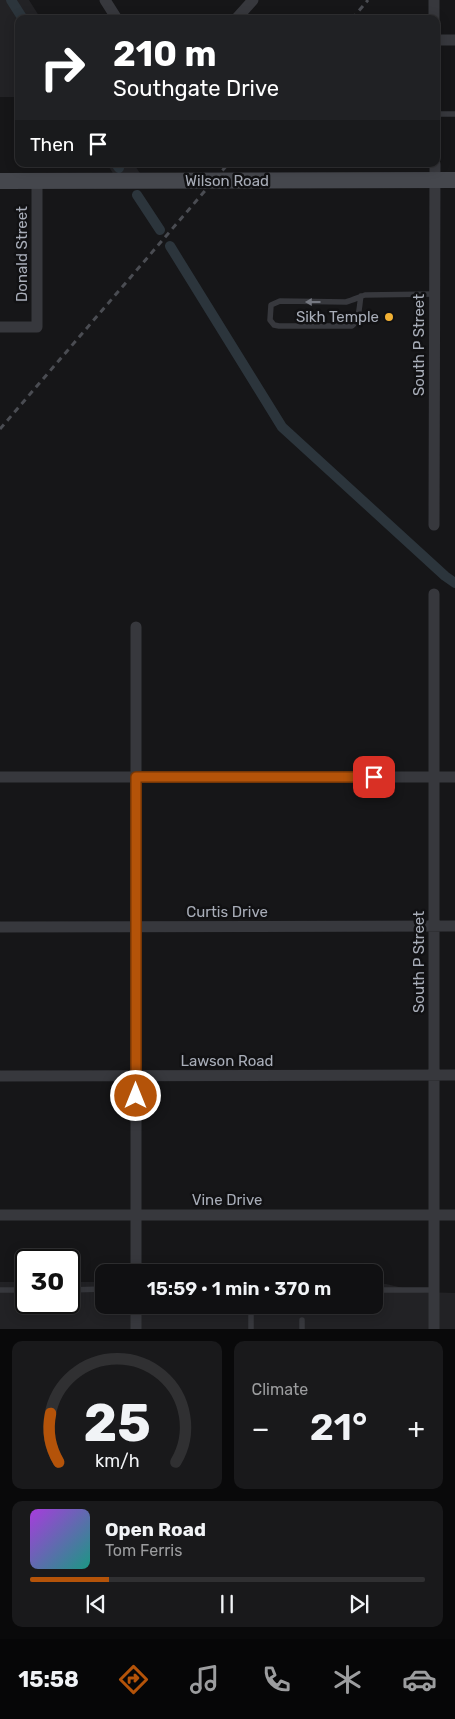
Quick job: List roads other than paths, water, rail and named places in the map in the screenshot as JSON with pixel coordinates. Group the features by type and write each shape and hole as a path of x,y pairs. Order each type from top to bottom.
{"street":[{"path":"105,0 114,15"},
{"path":"239,15 252,0"},
{"path":"434,0 434,15"},
{"path":"440,40 455,40"},
{"name":"South P Street","path":"434,167 434,526"},
{"name":"Wilson Road","path":"0,181 455,180"},
{"name":"Donald Street","path":"0,327 37,327 37,181"},
{"name":"South P Street","path":"434,594 434,1329"},
{"path":"136,627 136,1264"},
{"path":"0,777 455,777"},
{"name":"Curtis Drive","path":"0,927 455,926"},
{"name":"Lawson Road","path":"0,1076 455,1075"},
{"name":"Vine Drive","path":"0,1215 455,1215"},
{"path":"136,1314 136,1329"}],"lane":[{"path":"440,114 455,114"},
{"path":"361,296 356,322 352,326 279,326 274,325 270,320 274,302 346,302 361,296 374,294 434,294"},
{"path":"0,1290 15,1290"},
{"path":"80,1290 95,1290"},
{"path":"383,1290 434,1290"},
{"path":"251,1314 251,1329"},
{"path":"302,1320 302,1329"}],"waterway":[{"path":"11,0 20,15"},
{"path":"137,195 160,230"},
{"path":"170,246 282,427 455,583"}],"railway":[{"path":"355,15 368,0"},
{"path":"0,429 225,167"}],"place":[{"name":"Sikh Temple","path":"389,317"}]}
